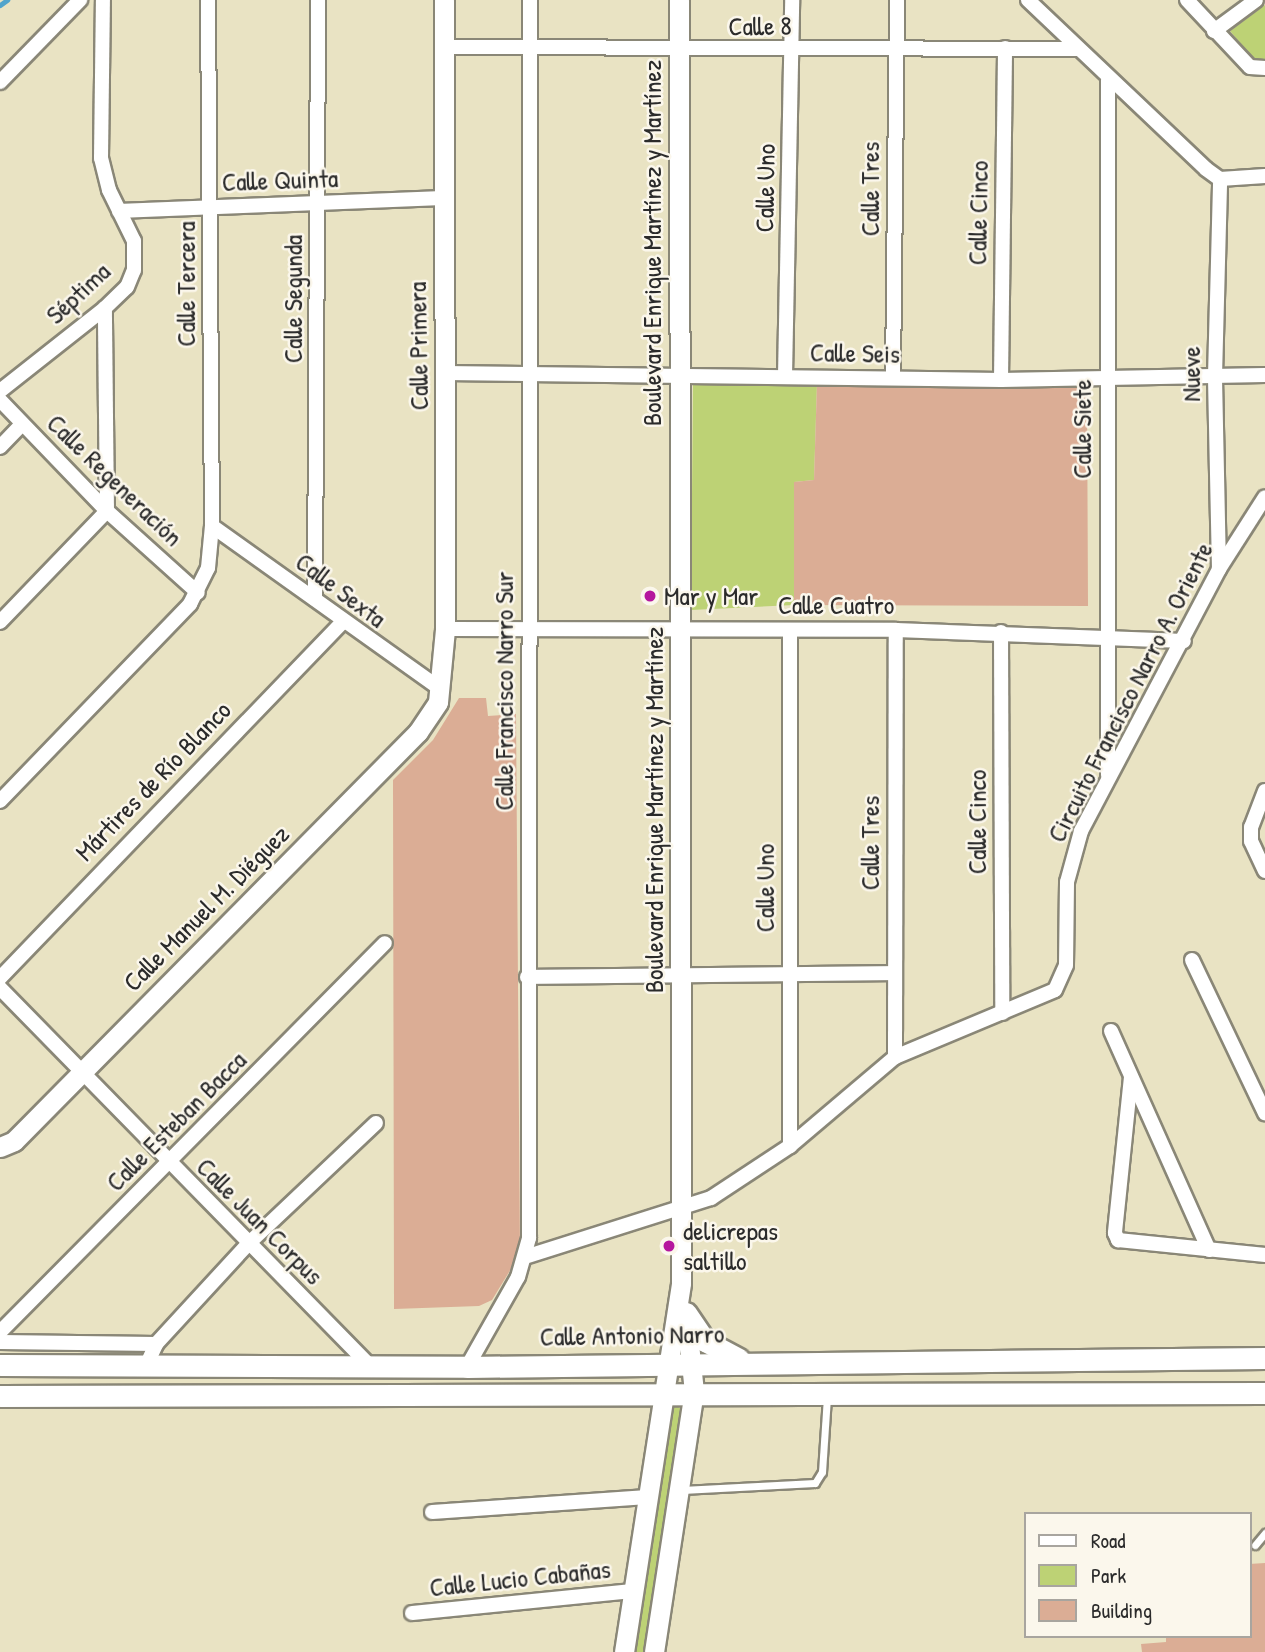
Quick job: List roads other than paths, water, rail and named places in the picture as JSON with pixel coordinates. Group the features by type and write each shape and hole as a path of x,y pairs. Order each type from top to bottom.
{"main road":[{"path":"686,1313 705,1341 745,1361"},
{"name":"Calle Antonio Narro","path":"0,1365 145,1368 467,1367 745,1361 1265,1358"},
{"path":"0,1396 662,1392 1265,1393"}],"street":[{"path":"0,82 80,0"},
{"name":"Séptima","path":"0,391 105,308 127,287 134,270 134,241 101,158 103,0"},
{"name":"Calle Tercera","path":"198,593 208,568 212,526 208,0"},
{"name":"Calle Segunda","path":"315,599 318,0"},
{"name":"Calle Primera","path":"442,690 445,629 442,198 444,0"},
{"name":"Calle Francisco Narro Sur","path":"467,1367 528,1256 530,629 527,373 530,0"},
{"name":"Boulevard Enrique Martínez y Martínez","path":"624,1652 666,1362 681,1283 679,0"},
{"name":"Calle Uno","path":"785,376 792,0"},
{"name":"Calle Tres","path":"893,378 897,0"},
{"path":"1028,0 1108,80 1220,179 1265,176"},
{"path":"1187,0 1214,31 1260,69"},
{"path":"1214,31 1256,0"},
{"name":"Calle 8","path":"444,47 679,51 1077,49"},
{"name":"Calle Cinco","path":"1001,380 1005,48"},
{"name":"Calle Siete","path":"1108,80 1108,779"},
{"name":"Nueve","path":"1219,569 1214,376 1220,179"},
{"name":"Calle Quinta","path":"120,211 442,198"},
{"path":"0,622 107,511 105,308"},
{"name":"Calle Seis","path":"445,373 1001,380 1265,376"},
{"name":"Calle Regeneración","path":"0,400 107,511 198,593"},
{"path":"0,447 22,424"},
{"name":"Circuito Francisco Narro A. Oriente","path":"528,1256 682,1209 736,1185 790,1146 895,1057 1047,996 1063,979 1072,856 1108,779 1184,641 1219,569 1265,497"},
{"name":"Calle Sexta","path":"212,526 442,690"},
{"path":"0,801 198,593"},
{"name":"Mártires de Río Blanco","path":"0,978 343,621"},
{"name":"Calle Cuatro","path":"445,629 896,630 1184,641"},
{"name":"Calle Uno","path":"790,630 790,1146"},
{"name":"Calle Tres","path":"895,1057 896,630"},
{"name":"Calle Cinco","path":"1001,632 1002,1013"},
{"name":"Calle Manuel M. Diéguez","path":"0,1158 7,1144 418,732 442,690"},
{"path":"1265,791 1251,827 1251,841 1265,871"},
{"name":"Calle Esteban Bacca","path":"0,1332 385,943"},
{"path":"1192,960 1261,1095 1265,1112"},
{"path":"527,977 894,973"},
{"name":"Calle Juan Corpus","path":"0,988 168,1164 370,1366"},
{"path":"1111,1031 1209,1250"},
{"path":"1131,1077 1115,1233 1118,1240 1265,1255"},
{"path":"145,1368 156,1344 248,1244 376,1122"},
{"name":"Boulevard Enrique Martínez y Martínez","path":"654,1652 694,1392 694,1362 681,1283"},
{"path":"0,1342 156,1344"},
{"path":"432,1512 647,1497"},
{"name":"Calle Lucio Cabañas","path":"412,1613 633,1591"}],"lane":[{"path":"680,1490 815,1483 822,1472 827,1392"},
{"path":"1255,1545 1265,1533"}],"waterway":[{"path":"0,5 7,0"}],"place":[{"name":"Mar y Mar","path":"650,596"},
{"name":"delicrepas saltillo","path":"669,1246"}]}
